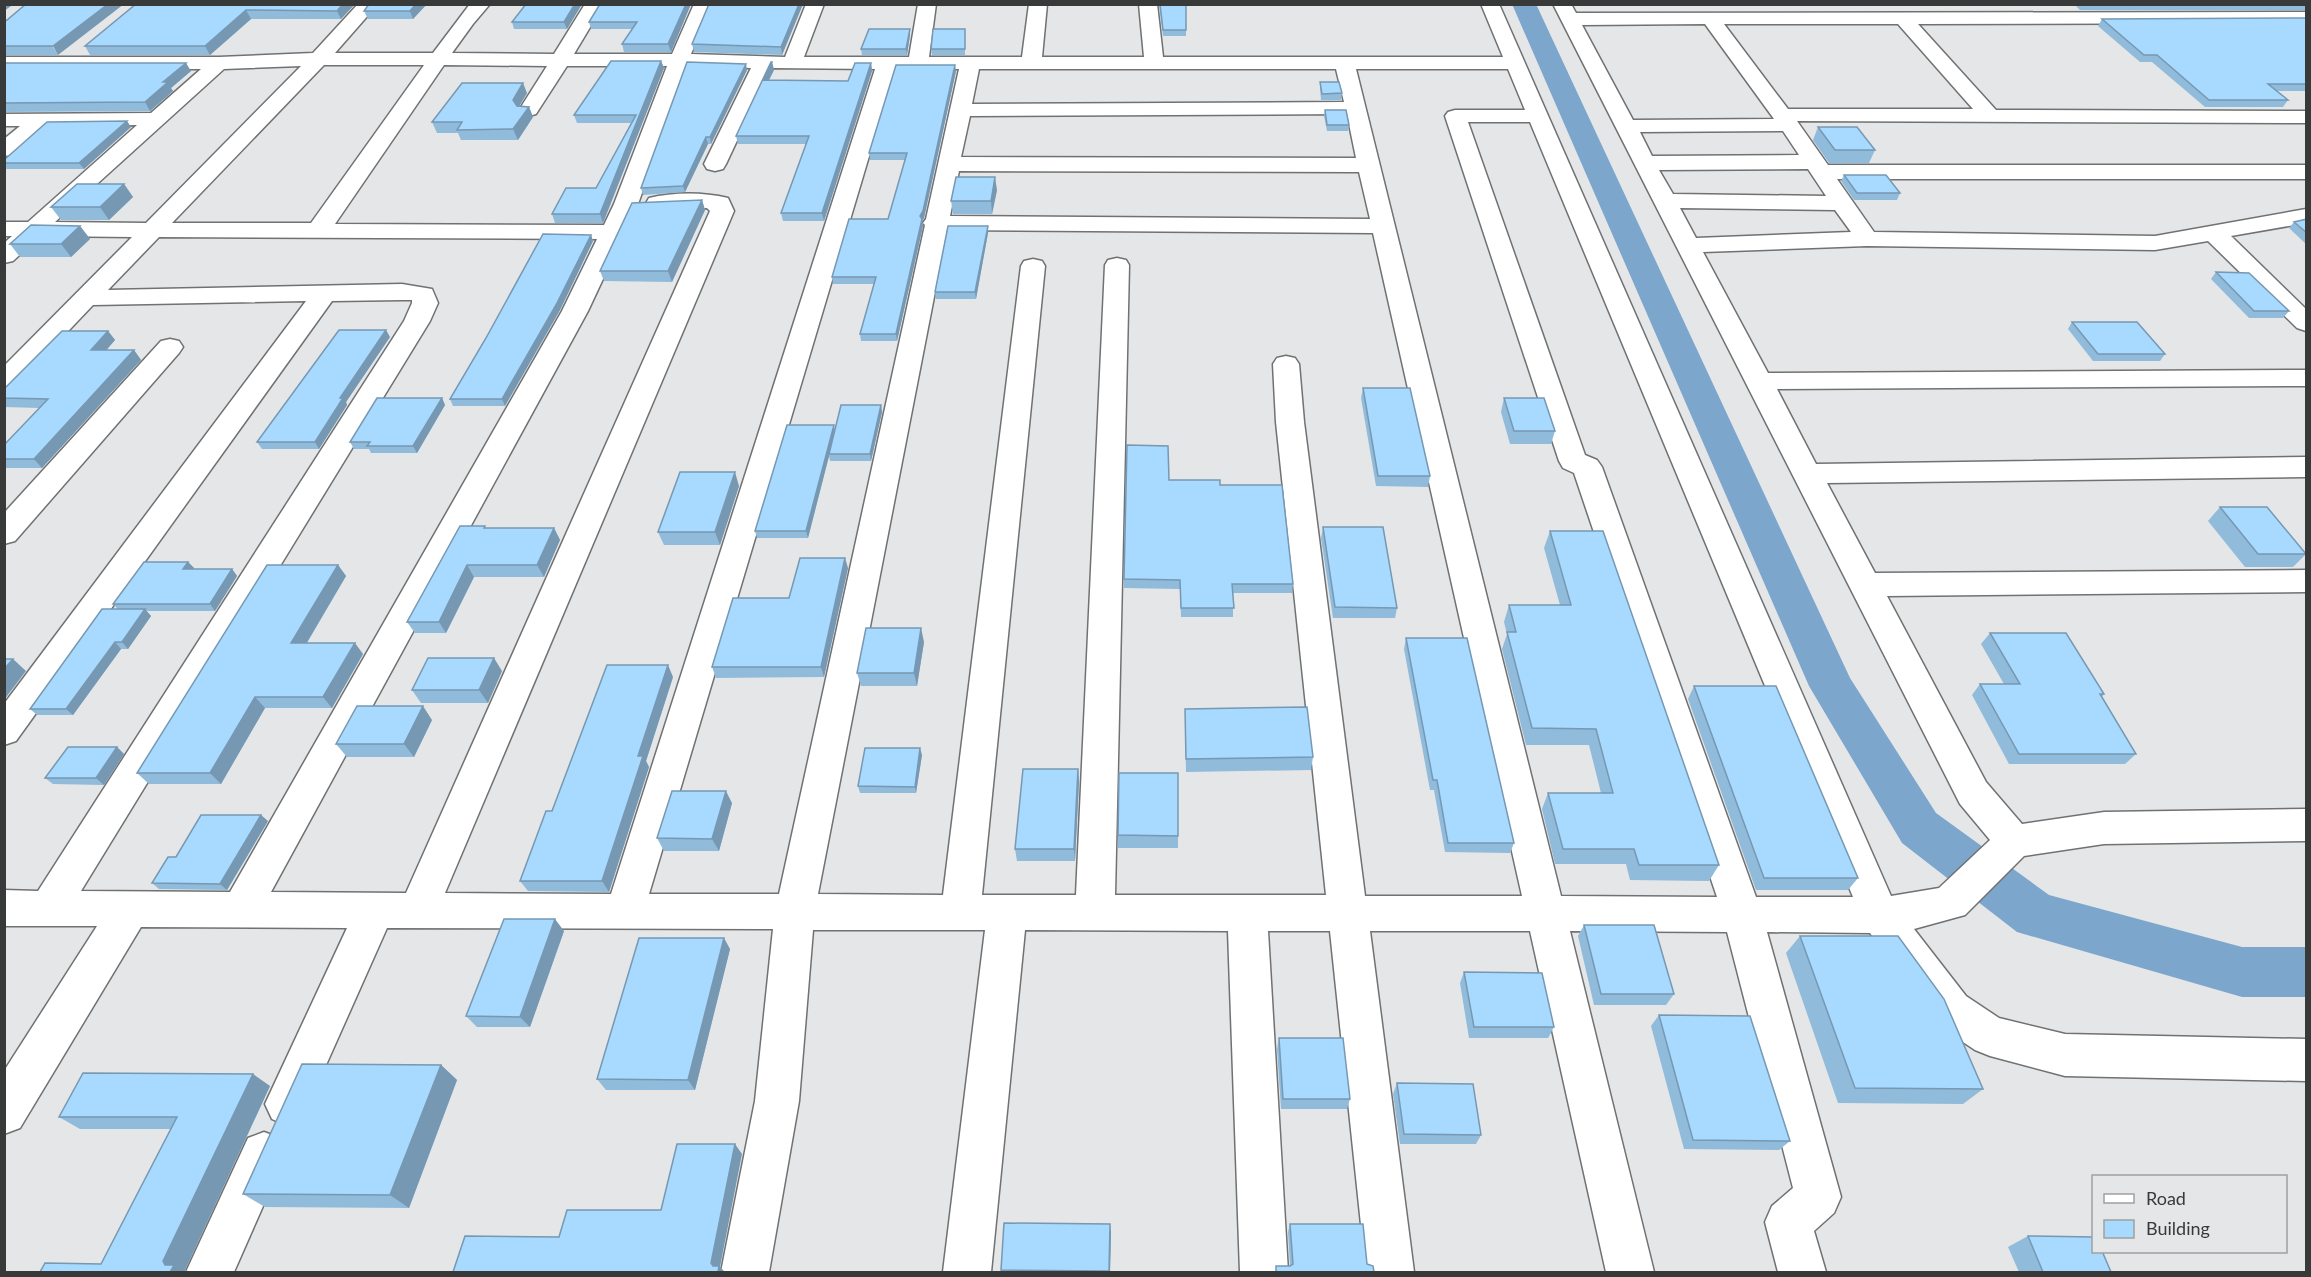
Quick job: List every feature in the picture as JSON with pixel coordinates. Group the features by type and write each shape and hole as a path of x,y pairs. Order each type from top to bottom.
{"street":[{"path":"4,382 154,230 369,4"},
{"path":"318,231 466,20 481,4"},
{"path":"530,110 595,4"},
{"path":"241,909 575,311 626,204 679,60 703,4"},
{"path":"792,63 815,4"},
{"path":"918,63 927,4"},
{"path":"1031,63 1038,4"},
{"path":"1149,4 1154,63"},
{"path":"1490,4 1880,915 1951,1010 1990,1036 2065,1055 2307,1060"},
{"path":"2270,4 2298,18"},
{"path":"2008,847 1972,793 1565,12 1902,17 2298,18"},
{"path":"1722,14 1786,120 1867,239"},
{"path":"1902,17 1990,116"},
{"path":"65,62 84,48"},
{"path":"4,63 219,63 319,59 679,60 792,63 1515,63"},
{"path":"715,164 764,62"},
{"path":"4,256 36,230 219,63"},
{"path":"624,913 887,63"},
{"path":"746,1272 777,1101 795,910 935,223 970,63"},
{"path":"1345,63 1630,1272"},
{"path":"960,110 1355,108"},
{"path":"1537,116 1455,116 1573,461 1587,467 1742,914 1818,1197 1788,1222 1802,1272"},
{"path":"1625,126 1990,116 2307,117"},
{"path":"4,120 158,119"},
{"path":"4,150 41,120"},
{"path":"1645,163 2307,172"},
{"path":"949,164 1369,165"},
{"path":"417,911 722,211 720,203 707,201 626,204"},
{"path":"1665,201 1843,203"},
{"path":"1688,245 1867,239 2155,243 2307,216"},
{"path":"935,223 1383,226"},
{"path":"4,229 613,232"},
{"path":"2214,232 2307,323"},
{"path":"960,913 1033,266"},
{"path":"1095,913 1117,266"},
{"path":"49,908 411,331 425,303 423,294 402,292 87,298"},
{"path":"4,730 325,293"},
{"path":"4,346 41,345"},
{"path":"4,532 170,346"},
{"path":"1286,364 1290,423 1390,1272"},
{"path":"1759,381 2307,378"},
{"path":"1807,474 2307,467"},
{"path":"1864,585 2307,581"},
{"path":"4,908 624,913 795,910 960,913 1880,915 1920,911 1951,903 2008,847 2104,828 2307,825"},
{"path":"4,1112 130,909"},
{"path":"210,1272 375,911"},
{"path":"967,1272 1007,913"},
{"path":"1247,913 1264,1272"}],"building":[{"path":"26,4 108,4 53,46 4,46 4,21"},
{"path":"136,4 343,4 337,11 246,10 205,46 85,46"},
{"path":"369,4 416,4 410,11 364,11"},
{"path":"526,4 575,4 564,22 512,22"},
{"path":"600,4 686,4 668,44 622,44 637,22 589,22"},
{"path":"709,4 799,4 781,47 692,44"},
{"path":"1160,4 1186,4 1186,30 1163,30"},
{"path":"2307,18 2307,84 2268,84 2288,100 2209,100 2157,55 2144,55 2102,19"},
{"path":"869,29 910,29 906,49 861,49"},
{"path":"933,29 965,29 965,49 931,49"},
{"path":"611,61 661,61 600,214 552,214 566,188 596,188 636,115 574,115"},
{"path":"687,62 746,64 710,137 706,137 683,186 641,188"},
{"path":"771,62 763,80 848,81 855,63 871,63 822,213 781,213 809,136 736,136"},
{"path":"4,63 186,63 163,82 168,82 145,102 4,103"},
{"path":"896,65 955,65 920,216 922,219 896,334 860,334 876,277 832,277 849,219 888,219 907,153 869,153"},
{"path":"1320,82 1339,82 1342,93 1322,94"},
{"path":"462,83 523,83 513,100 517,106 529,107 513,129 457,130 462,122 432,122"},
{"path":"1325,110 1346,110 1349,125 1327,125"},
{"path":"127,121 79,163 4,163 4,160 47,122"},
{"path":"1818,127 1857,127 1875,150 1835,150"},
{"path":"1844,175 1886,175 1900,193 1857,193"},
{"path":"956,177 995,177 991,201 951,201"},
{"path":"77,184 124,184 100,207 51,207"},
{"path":"702,200 668,271 600,271 632,203"},
{"path":"2307,219 2307,233 2294,222"},
{"path":"31,225 80,226 61,244 10,244"},
{"path":"948,226 988,226 975,292 935,292"},
{"path":"543,234 591,235 557,303 502,399 450,399 486,338"},
{"path":"2216,272 2249,273 2289,311 2254,311"},
{"path":"2072,322 2137,322 2165,354 2098,354"},
{"path":"339,330 386,330 340,398 343,398 315,442 257,442"},
{"path":"62,331 108,331 91,350 134,350 34,459 4,459 4,445 48,399 4,398 4,389"},
{"path":"1363,388 1410,388 1430,476 1378,476"},
{"path":"377,398 442,398 413,446 367,446 370,442 350,442"},
{"path":"1504,398 1544,398 1555,431 1514,431"},
{"path":"841,405 881,405 870,454 829,454"},
{"path":"787,425 834,425 806,531 755,531"},
{"path":"1127,445 1168,446 1169,480 1220,480 1220,485 1282,485 1293,584 1232,584 1234,608 1181,608 1180,580 1124,579"},
{"path":"680,472 735,472 715,532 658,532"},
{"path":"2220,507 2267,507 2306,554 2258,554"},
{"path":"460,526 554,528 537,565 467,565 439,622 407,622"},
{"path":"1323,527 1383,527 1397,608 1335,607"},
{"path":"1550,531 1603,531 1719,865 1639,865 1634,849 1563,849 1548,793 1613,793 1596,729 1532,728 1507,632 1516,632 1509,605 1571,605"},
{"path":"800,558 845,558 821,667 712,667 733,598 789,598"},
{"path":"144,562 188,562 183,569 232,569 210,604 113,604"},
{"path":"267,565 338,565 291,643 355,643 323,697 255,697 210,773 137,773"},
{"path":"102,609 145,609 122,642 115,642 66,709 30,709"},
{"path":"866,628 921,628 914,673 857,673"},
{"path":"1990,633 2066,633 2104,694 2100,694 2136,754 2019,754 1980,684 2020,684"},
{"path":"1406,638 1467,638 1514,843 1448,843 1437,780 1433,780"},
{"path":"428,658 494,658 479,690 412,690"},
{"path":"4,659 13,659 4,669"},
{"path":"607,665 668,665 638,756 643,756 602,881 520,881 546,811 552,811"},
{"path":"1694,686 1776,686 1858,878 1764,878"},
{"path":"357,706 423,706 404,744 336,744"},
{"path":"1307,707 1313,757 1186,759 1185,709"},
{"path":"68,747 117,747 96,778 45,778"},
{"path":"865,748 920,748 915,787 858,786"},
{"path":"1023,769 1078,769 1074,849 1015,849"},
{"path":"1119,773 1178,773 1178,836 1118,835"},
{"path":"672,791 726,791 712,839 657,838"},
{"path":"201,815 261,815 220,884 152,883 168,857 176,857"},
{"path":"504,919 555,919 520,1017 466,1016"},
{"path":"1584,925 1654,925 1674,994 1601,994"},
{"path":"1800,936 1898,936 1944,999 1983,1089 1855,1088"},
{"path":"639,938 724,938 688,1080 597,1079"},
{"path":"1464,972 1542,973 1554,1027 1474,1027"},
{"path":"1659,1015 1750,1016 1790,1141 1693,1140"},
{"path":"1279,1038 1343,1038 1350,1099 1283,1099"},
{"path":"302,1064 441,1065 390,1195 243,1194"},
{"path":"83,1073 253,1074 163,1261 165,1265 174,1265 170,1272 40,1272 45,1263 101,1264 177,1117 59,1117"},
{"path":"1397,1083 1473,1084 1481,1135 1404,1134"},
{"path":"677,1144 735,1144 711,1263 713,1266 719,1266 718,1272 453,1272 465,1236 559,1237 567,1210 661,1210"},
{"path":"1004,1223 1110,1224 1109,1271 1001,1270"},
{"path":"1290,1224 1363,1224 1367,1264 1373,1266 1374,1272 1276,1272 1276,1266 1293,1264"},
{"path":"2028,1236 2092,1237 2092,1253 2103,1253 2111,1272 2043,1272"}],"waterway":[{"path":"1524,4 1831,686 1919,828 2035,915 2242,972 2306,972"}]}
